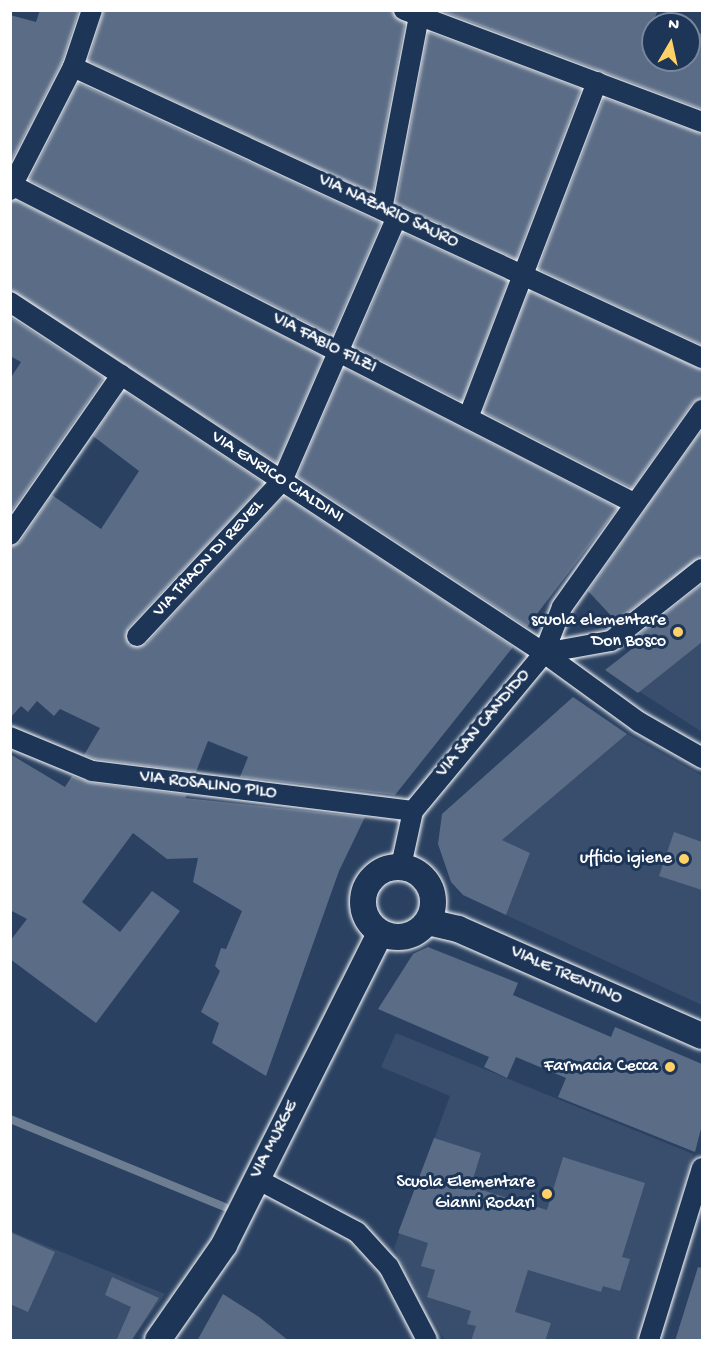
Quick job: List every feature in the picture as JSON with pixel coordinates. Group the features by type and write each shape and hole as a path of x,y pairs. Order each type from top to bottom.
{"street":[{"path":"11,186 73,67 92,10"},
{"path":"414,12 702,122"},
{"name":"VIA THAON DI REVEL","path":"137,636 282,481 339,351 389,213 414,12"},
{"name":"VIA NAZARIO SAURO","path":"73,67 702,358"},
{"path":"468,418 597,82"},
{"name":"VIA FABIO FILZI","path":"11,186 634,503"},
{"name":"VIA ENRICO CIALDINI","path":"10,302 544,653 639,722 702,758"},
{"path":"10,535 121,375"},
{"name":"VIA SAN CANDIDO","path":"401,866 413,811 544,653 562,607 702,410"},
{"path":"544,653 611,641 702,569"},
{"name":"VIA ROSALINO PILO","path":"10,737 92,771 413,811"},
{"path":"401,866 413,869 430,886 434,898 428,922 411,935 380,933 365,915 364,891 378,872 401,866"},
{"name":"VIALE TRENTINO","path":"428,922 458,929 702,1036"},
{"name":"VIA MURGE","path":"158,1341 224,1245 380,933"},
{"path":"649,1341 702,1168"},
{"path":"253,1183 357,1232 389,1267 427,1341"}],"shaded area":[{"name":"scuola elementare Don Bosco","path":"702,594 702,732 606,670"},
{"path":"627,734 702,776 702,1005 506,915 530,853 502,840"},
{"name":"Scuola Elementare Gianni Rodari","path":"396,1033 693,1154 634,1340 445,1340 394,1248 450,1096 381,1067"},
{"path":"10,1231 165,1294 132,1340 11,1340"}],"building":[{"path":"40,10 79,10 62,62 10,163 10,15 36,22"},
{"path":"104,10 392,10 405,23 373,193 88,61"},
{"path":"439,10 658,10 657,12 641,12 641,72 701,72 702,34 702,109"},
{"path":"428,32 581,89 516,259 396,203"},
{"path":"78,83 381,223 332,335 29,180"},
{"path":"604,98 702,134 702,345 538,269"},
{"path":"16,200 323,357 277,463 10,290 10,202"},
{"path":"403,233 508,281 462,401 354,346"},
{"path":"529,291 702,370 702,398 692,403 632,488 483,412"},
{"path":"10,317 104,378 10,513 10,379 21,362 10,356"},
{"path":"344,368 618,508 527,627 297,476"},
{"path":"124,391 264,483 128,628 129,645 146,644 284,496 513,647 395,795 240,777 248,757 208,741 196,772 95,759 84,755 100,728 60,709 54,716 37,701 28,712 21,706 10,718 10,547 20,542 52,495 101,529 139,471 93,436"},
{"path":"702,430 702,557 616,621 588,591"},
{"path":"702,584 702,642 638,693 605,670 637,645 633,639"},
{"path":"573,697 627,734 502,840 530,853 506,915 463,895 451,882 438,844 442,814"},
{"path":"10,754 65,787 72,776 91,783 187,795 185,798 365,817 339,871 266,1076 212,1043 219,1023 201,1012 220,971 215,966 221,948 226,949 242,911 193,882 198,858 167,859 133,833 82,902 120,932 152,891 180,911 96,1023 10,959 10,941 27,919 10,910"},
{"name":"ufficio igiene","path":"674,832 702,842 702,890 659,876"},
{"path":"428,947 518,983 513,995 611,1037 615,1027 702,1064 702,1125 695,1152 558,1097 566,1078 516,1057 507,1078 484,1067 489,1057 378,1009 413,954"},
{"path":"434,1138 481,1153 473,1179 485,1191 547,1210 563,1157 645,1183 622,1257 630,1259 620,1291 603,1286 601,1292 528,1270 515,1312 551,1323 545,1341 471,1341 476,1326 467,1324 471,1311 427,1297 435,1270 421,1266 428,1243 398,1233"},
{"path":"10,1232 55,1252 28,1312 10,1304"},
{"path":"698,1267 702,1268 702,1341 675,1341"},
{"path":"112,1277 159,1298 131,1341 116,1341 131,1307 105,1295"},
{"path":"223,1294 259,1317 289,1341 197,1341"}],"waterway":[{"path":"10,1119 225,1207"}],"place":[{"name":"scuola elementare Don Bosco","path":"678,632"},
{"name":"ufficio igiene","path":"684,859"},
{"name":"Farmacia Cecca","path":"670,1067"},
{"name":"Scuola Elementare Gianni Rodari","path":"547,1194"}]}
